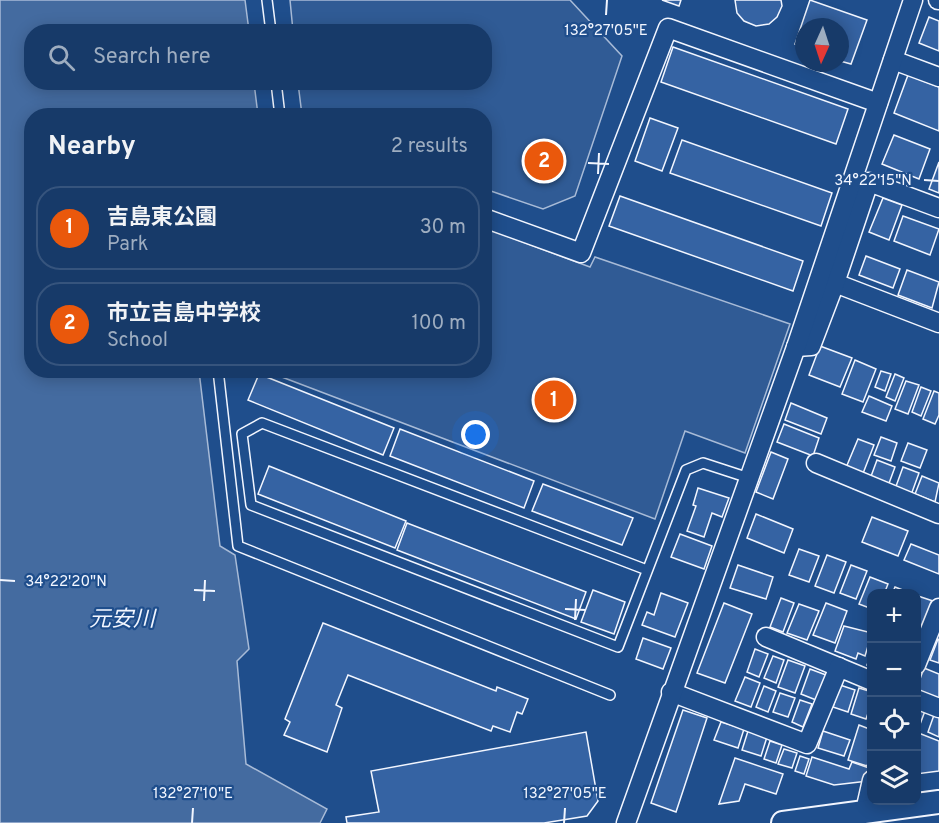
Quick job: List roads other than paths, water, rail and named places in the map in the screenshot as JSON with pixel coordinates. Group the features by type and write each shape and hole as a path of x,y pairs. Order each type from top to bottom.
{"street":[{"path":"626,823 796,347 913,0"},
{"path":"492,221 581,253 668,28 878,103"},
{"path":"893,60 939,77"},
{"path":"796,347 811,346 836,283 869,182 939,208"},
{"path":"836,283 939,323"},
{"path":"816,463 939,514"},
{"path":"921,653 939,608"},
{"path":"766,637 867,679"},
{"path":"671,692 807,744 839,667"},
{"path":"921,701 939,708"},
{"path":"865,811 867,802"},
{"path":"783,823 939,802"}],"lane":[{"path":"267,0 270,24"},
{"path":"277,90 279,108"},
{"path":"219,378 238,546 610,695"},
{"path":"647,570 262,423 242,434 251,505 618,647 686,471 703,463 749,478"}],"water":[{"name":"元安川","path":"0,0 245,0 248,24 24,24 24,90 255,90 257,108 24,108 24,378 200,378 220,546 235,555 249,649 237,661 246,764 327,809 320,823 0,823"}],"place":[{"name":"市立吉島中学校","path":"544,161"},
{"name":"吉島東公園","path":"554,400"}]}
